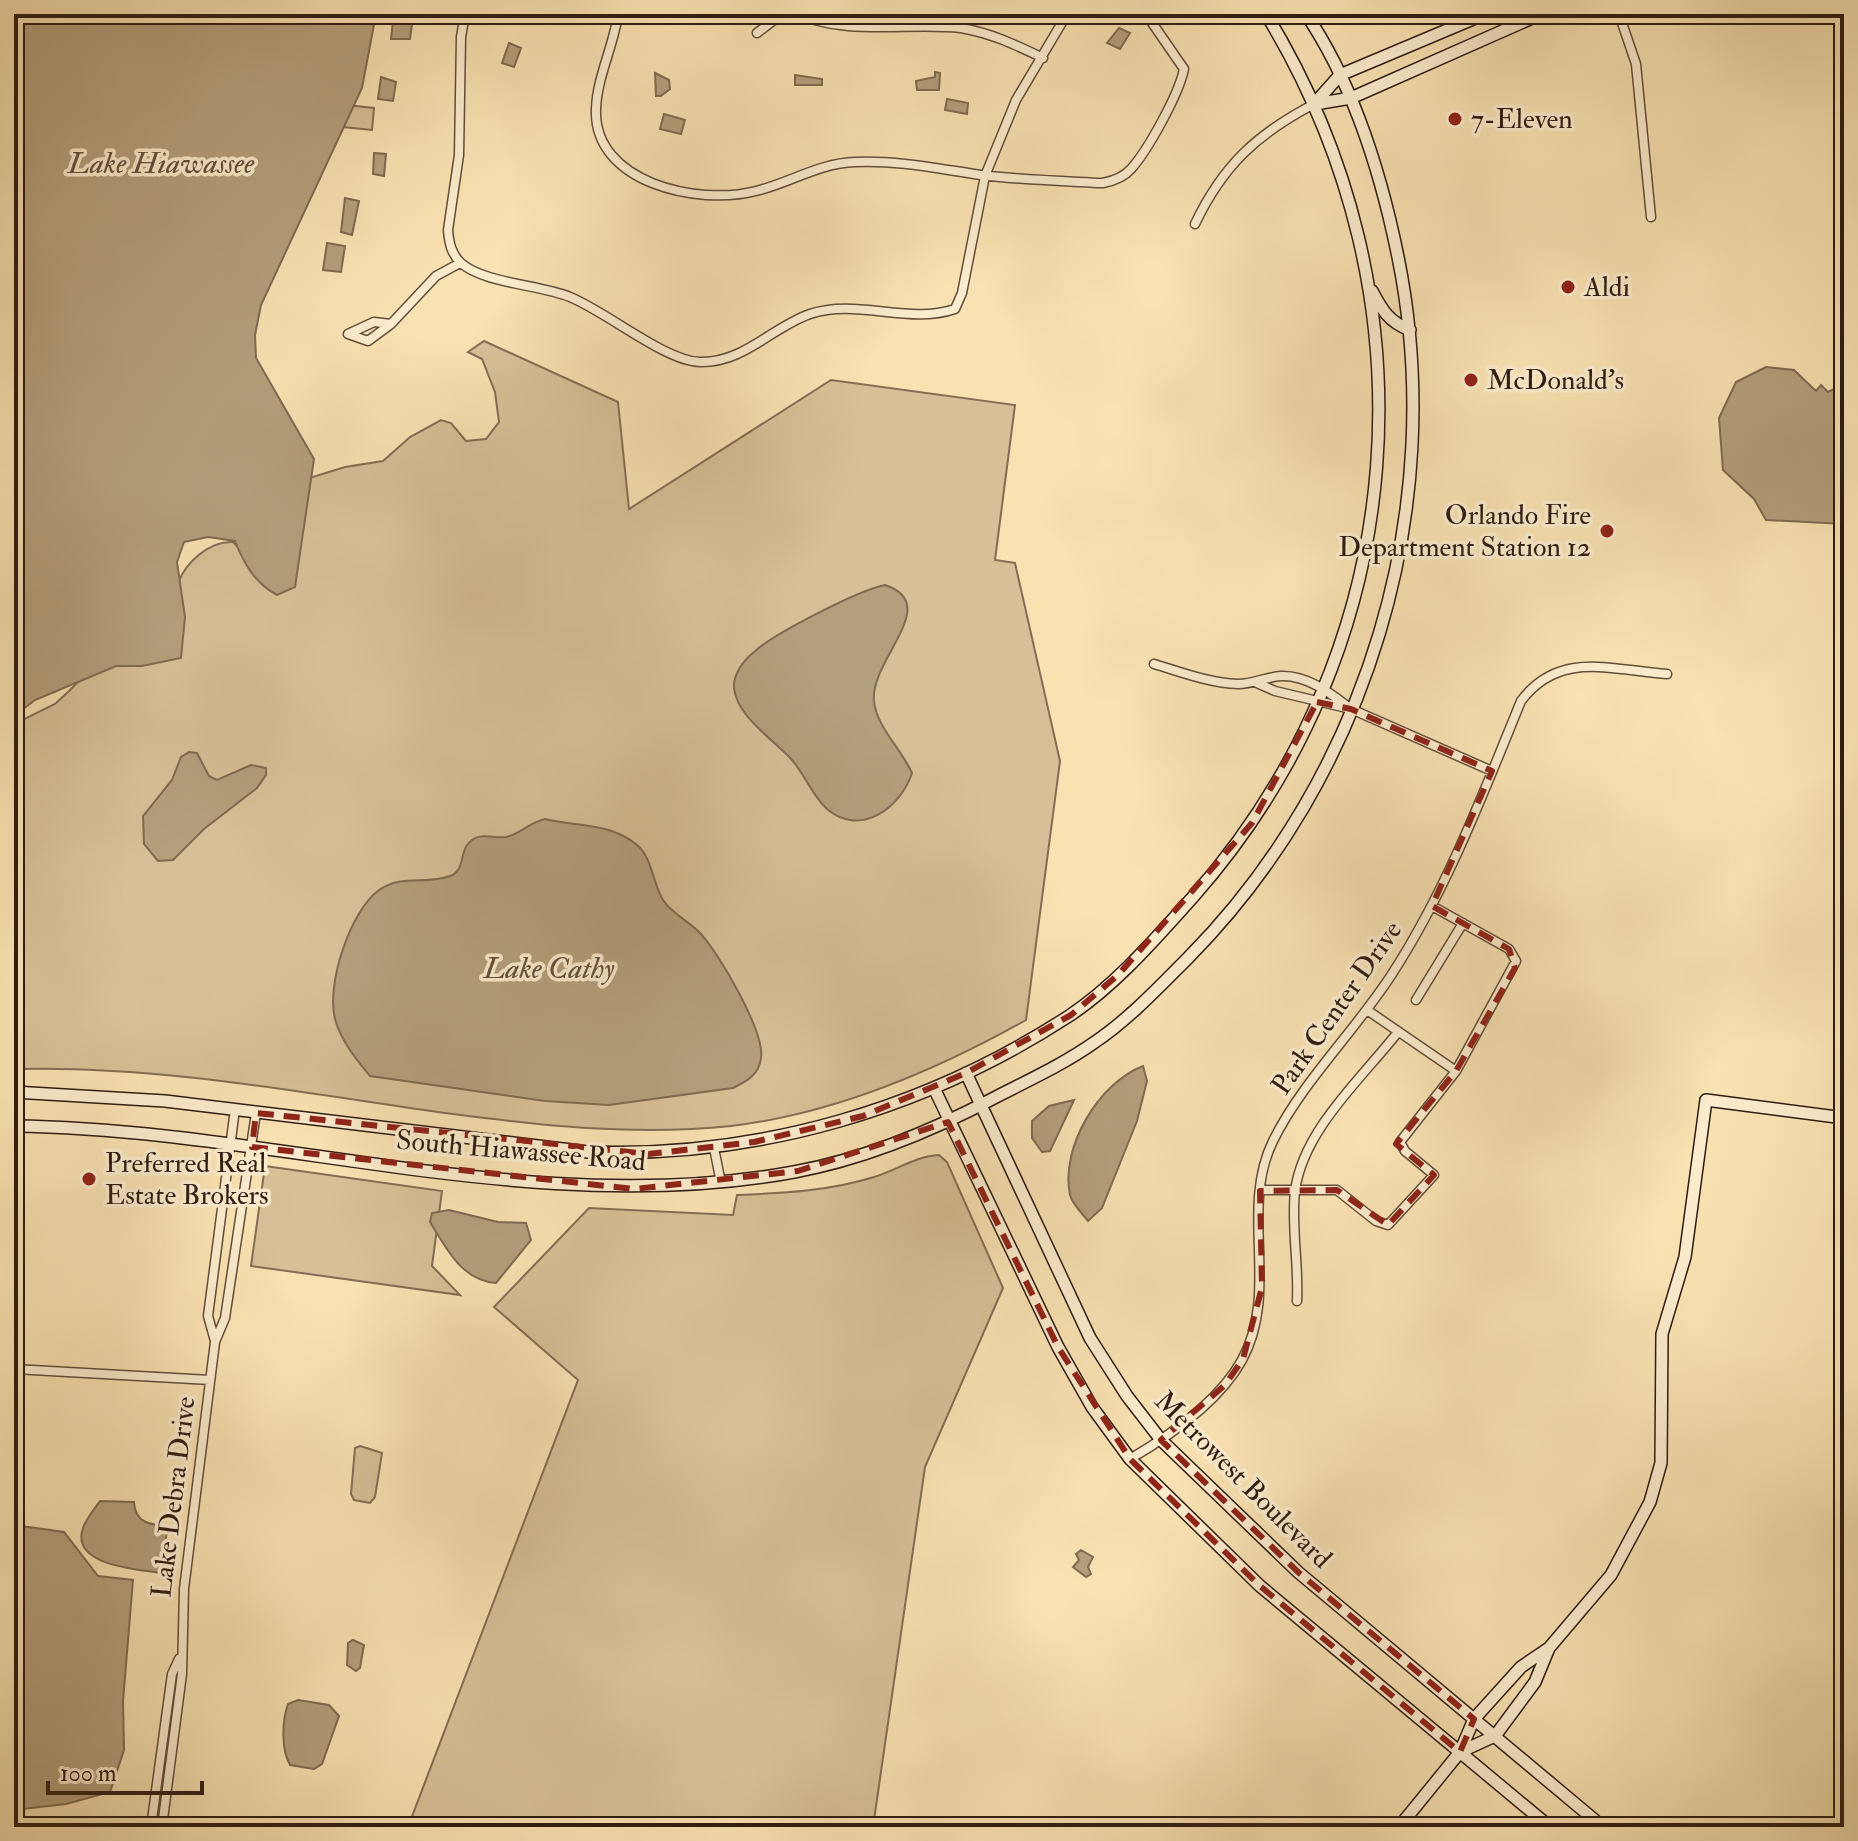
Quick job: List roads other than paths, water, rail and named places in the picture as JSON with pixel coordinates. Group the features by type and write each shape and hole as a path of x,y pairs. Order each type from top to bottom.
{"street":[{"path":"465,14 461,37 459,155 448,230 450,247 460,263 477,273 568,296 597,309 673,355 697,362 718,361 742,353 809,314 833,309 937,315 955,309 962,293 985,176 1016,100 1067,14"},
{"path":"618,14 595,108 599,137 613,160 637,177 721,197 756,191 851,162 906,163 985,176 1103,183 1116,180 1130,170 1180,89 1184,69 1146,14"},
{"path":"757,33 782,14"},
{"path":"800,14 813,20 845,24 959,28 989,34 1043,58"},
{"name":"South Hiawassee Road","path":"14,1092 104,1095 588,1152 649,1154 714,1148 810,1130 863,1116 966,1073 1071,1015 1164,930 1252,823 1324,688 1357,595 1370,536 1377,476 1379,354 1368,283 1354,217 1315,104 1266,14"},
{"name":"South Hiawassee Road","path":"14,1126 117,1131 556,1184 634,1189 721,1183 798,1171 881,1149 948,1122 1096,1042 1152,994 1208,937 1261,875 1297,823 1371,663 1385,613 1404,517 1413,428 1410,330 1390,217 1351,98 1306,14"},
{"path":"1315,104 1340,75 1485,14"},
{"path":"1195,224 1216,187 1247,146 1274,125 1315,104 1351,98 1541,14"},
{"path":"1619,14 1636,64 1651,217"},
{"path":"391,324 436,276 460,263"},
{"path":"1368,283 1383,312 1396,324 1410,330"},
{"path":"1154,664 1219,682 1257,683 1351,709 1492,771"},
{"name":"Park Center Drive","path":"1130,1459 1161,1440 1225,1385 1243,1359 1256,1323 1262,1287 1260,1190 1272,1143 1367,1010 1432,906 1521,701 1534,683 1553,671 1572,667 1667,674"},
{"path":"1257,683 1279,676 1324,688 1351,709"},
{"path":"1260,1190 1337,1190 1376,1221 1388,1225 1434,1175 1405,1151 1400,1142 1456,1071 1516,961 1509,949 1432,906"},
{"path":"1416,1000 1463,923"},
{"path":"1367,1010 1456,1071"},
{"path":"1297,1301 1299,1276 1293,1245 1295,1190 1308,1151 1319,1131 1398,1032"},
{"name":"Metrowest Boulevard","path":"966,1073 1090,1338 1127,1396 1161,1440 1298,1572 1603,1827"},
{"path":"934,1088 1058,1347 1092,1407 1130,1459 1260,1586 1550,1827"},
{"path":"1399,1827 1460,1752 1474,1719 1521,1667 1549,1648 1611,1575 1633,1540 1650,1502 1661,1463 1662,1334 1685,1257 1706,1100 1844,1118"},
{"name":"Lake Debra Drive","path":"215,1342 208,1316 228,1144 235,1109"},
{"name":"Lake Debra Drive","path":"162,1827 182,1674 184,1589 215,1342 225,1318 256,1113"},
{"path":"714,1148 721,1183"},
{"path":"215,1251 235,1254"},
{"path":"14,1369 210,1380"},
{"path":"1460,1752 1495,1736 1535,1682 1549,1648"},
{"name":"Lake Debra Drive","path":"151,1827 172,1674 180,1658"}],"water":[{"name":"Lake Hiawassee","path":"14,14 376,14 362,88 261,305 255,335 256,358 314,459 295,587 277,595 262,585 251,572 235,541 208,537 184,542 177,562 185,617 181,658 142,666 116,666 35,700 14,716"},
{"path":"393,21 412,24 410,39 391,39"},
{"path":"1119,28 1130,33 1120,49 1107,43"},
{"path":"509,43 521,48 514,67 502,63"},
{"path":"935,72 940,73 939,90 917,90 916,81 935,77"},
{"path":"655,73 669,80 670,89 661,96 656,96"},
{"path":"795,75 822,79 822,85 795,85"},
{"path":"381,77 396,82 393,101 378,99"},
{"path":"947,99 968,103 967,114 945,110"},
{"path":"664,114 685,120 681,134 660,129"},
{"path":"374,153 386,154 384,176 373,174"},
{"path":"345,198 359,201 352,235 341,232"},
{"path":"327,243 345,246 341,272 323,270"},
{"path":"1766,367 1794,370 1816,391 1821,385 1828,392 1844,384 1844,524 1766,520 1754,499 1723,470 1719,418 1736,382"},
{"path":"885,585 901,594 907,605 906,619 882,668 874,701 879,720 912,773 899,797 889,807 878,815 853,820 840,817 822,804 791,759 742,709 734,683 743,663 764,644 837,604"},
{"path":"189,752 197,753 209,776 217,780 251,765 266,768 266,775 257,788 204,829 173,860 158,861 144,844 143,816 172,780 181,757"},
{"name":"Lake Cathy","path":"545,819 615,832 642,850 663,900 708,943 729,974 748,1012 756,1030 761,1058 752,1077 733,1088 609,1105 545,1101 370,1076 359,1063 338,1027 333,1005 337,969 343,950 368,900 379,890 396,882 450,876 458,871 471,840 485,836 506,837"},
{"path":"1143,1066 1147,1081 1137,1121 1102,1208 1088,1221 1070,1195 1068,1176 1077,1138 1098,1102 1127,1074"},
{"path":"1074,1100 1050,1151 1042,1152 1032,1138 1032,1121 1049,1106"},
{"path":"449,1210 498,1222 526,1223 531,1240 496,1283 484,1281 456,1262 430,1222 432,1213"},
{"path":"100,1501 134,1502 140,1519 150,1524 168,1526 160,1573 108,1563 86,1550 82,1541 83,1528"},
{"path":"14,1525 64,1532 98,1576 133,1580 123,1701 124,1750 110,1792 66,1804 14,1810"},
{"path":"1081,1550 1093,1557 1088,1567 1091,1574 1086,1577 1073,1567 1079,1560 1076,1554"},
{"path":"353,1640 364,1645 360,1668 356,1671 347,1665 348,1643"},
{"path":"298,1700 329,1705 339,1716 322,1764 314,1769 290,1765 285,1751 286,1711 288,1704"}],"place":[{"name":"7-Eleven","path":"1455,119"},
{"name":"Aldi","path":"1568,287"},
{"name":"McDonald's","path":"1471,380"},
{"name":"Orlando Fire Department Station 12","path":"1607,531"},
{"name":"Preferred Real Estate Brokers","path":"89,1179"}]}
